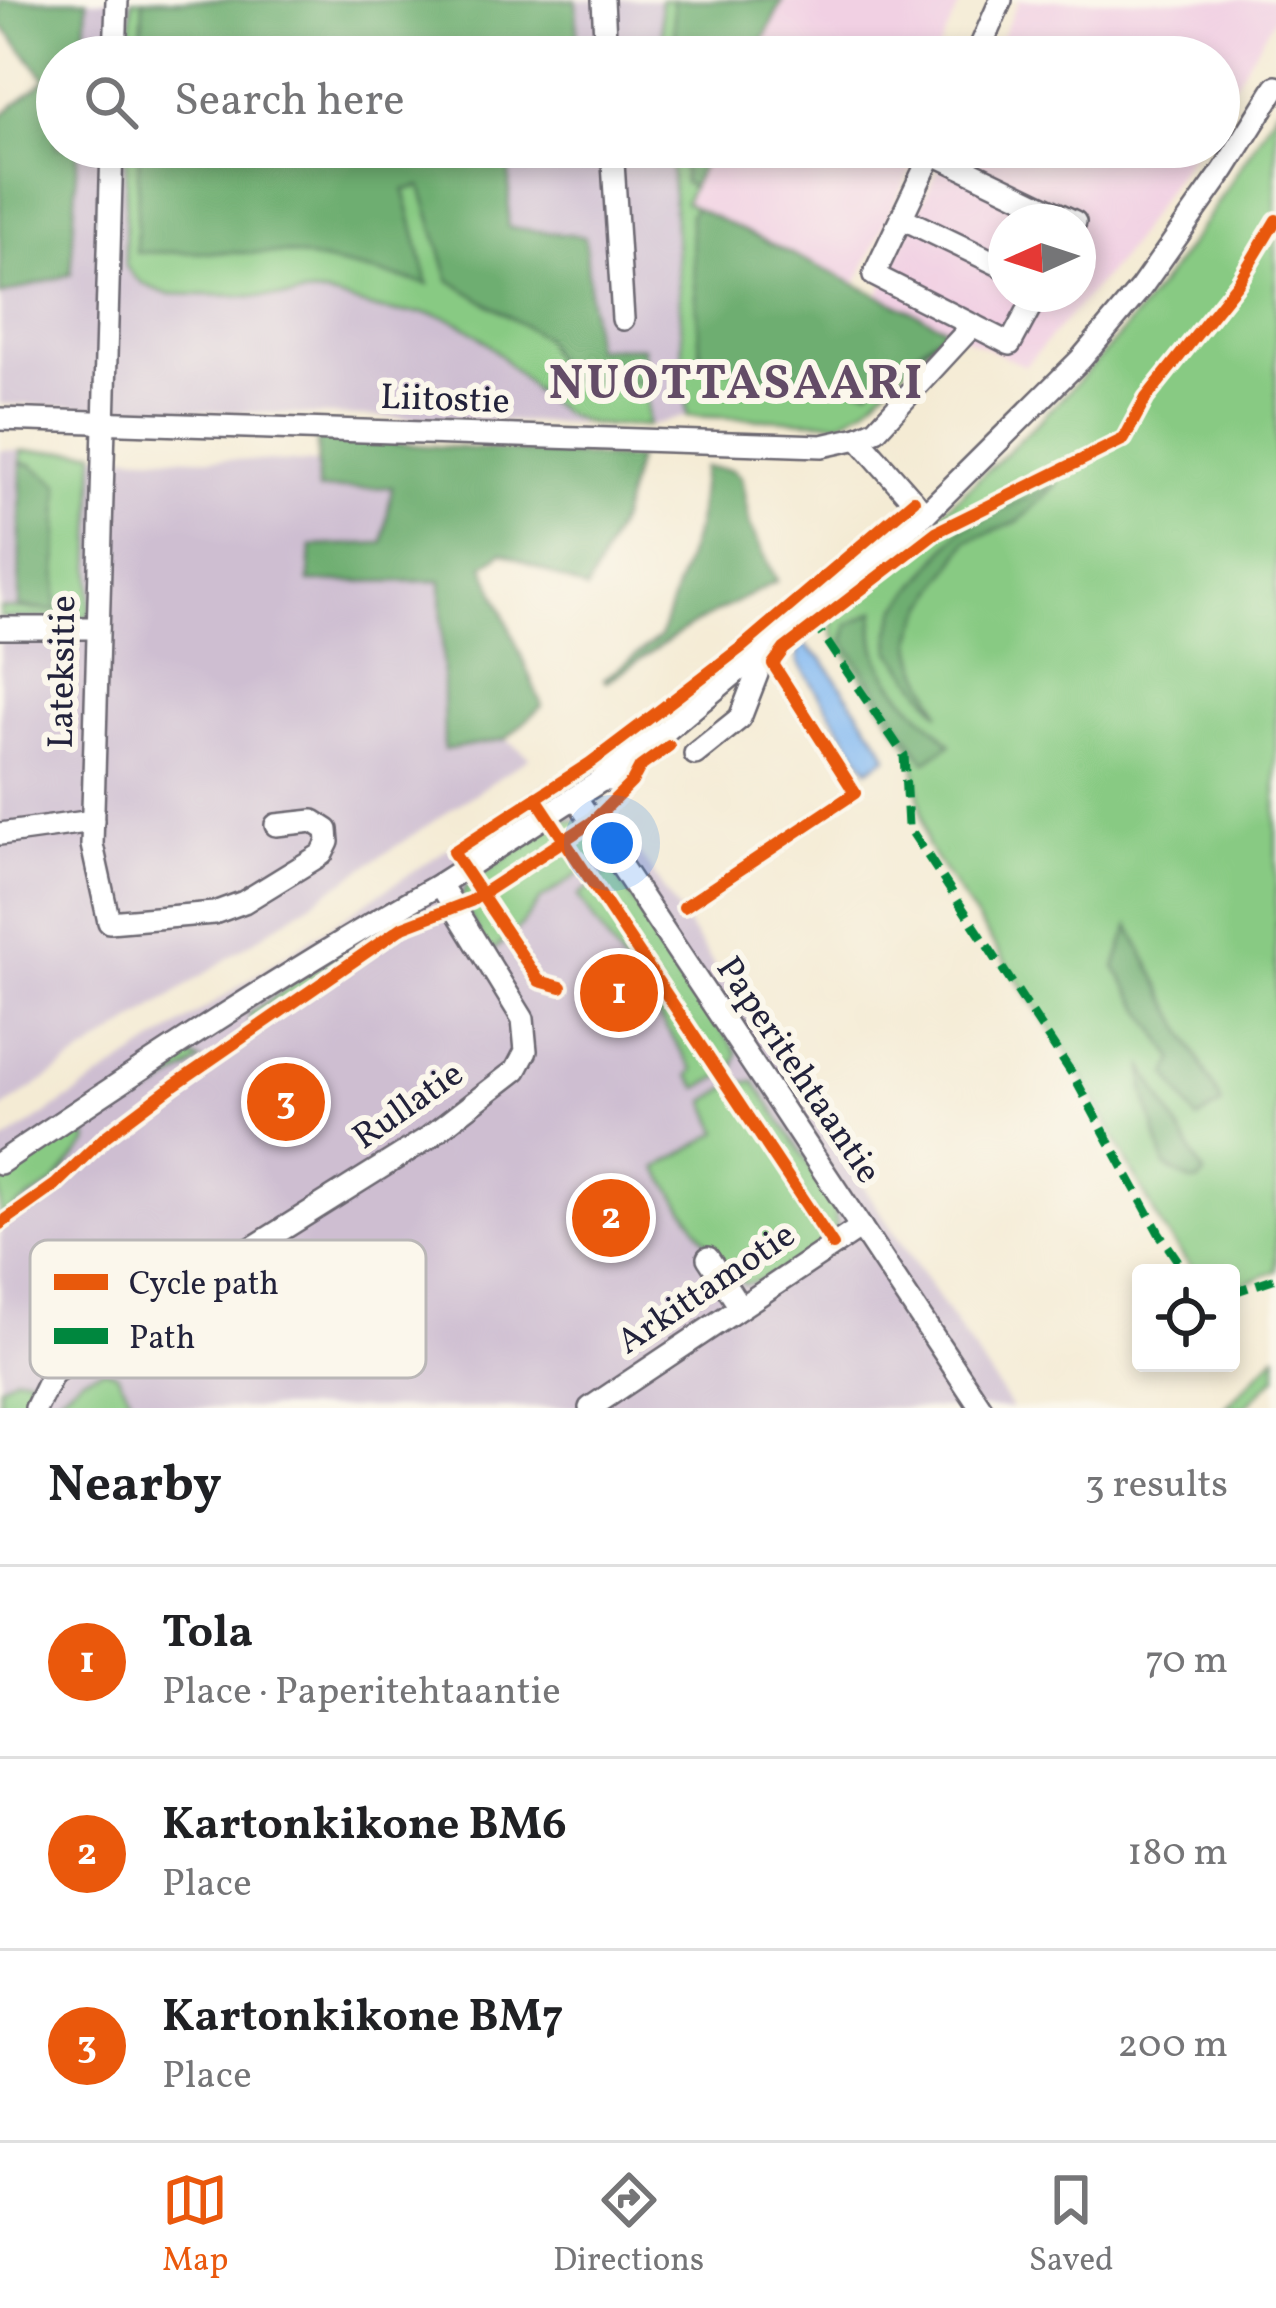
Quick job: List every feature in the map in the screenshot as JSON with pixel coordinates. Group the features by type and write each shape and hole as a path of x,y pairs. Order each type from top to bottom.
{"street":[{"path":"116,36 118,0"},
{"path":"603,0 605,36"},
{"path":"985,36 1000,0"},
{"path":"1240,144 1276,87"},
{"name":"Lateksitie","path":"111,168 92,845 109,922 214,913 244,902 322,854 328,842 327,830 313,820 276,825"},
{"path":"613,168 622,319"},
{"path":"925,168 874,275 1010,344 1027,312"},
{"path":"968,168 1040,204"},
{"path":"0,1163 235,1008 602,780 613,780 658,744 661,735 925,514 1082,359 1140,289 1225,168"},
{"path":"902,218 988,259"},
{"path":"925,514 859,438 876,430 973,325"},
{"name":"Liitostie","path":"0,418 822,446 859,438"},
{"path":"0,628 98,628"},
{"path":"695,754 740,718 757,674 752,661"},
{"name":"Paperitehtaantie","path":"576,798 981,1408"},
{"path":"0,834 93,821"},
{"name":"Rullatie","path":"265,1240 428,1138 516,1070 527,1042 523,1018 440,884"},
{"name":"Arkittamotie","path":"590,1408 861,1227"},
{"path":"708,1258 740,1307"},
{"name":"Rullatie","path":"36,1408 51,1378"}],"shaded area":[{"path":"87,0 132,0 131,36 85,36"},
{"path":"576,0 660,0 663,36 577,36"},
{"path":"783,0 962,0 945,36 765,36"},
{"path":"1019,0 1276,0 1276,15 1240,74 1240,36 1002,36"},
{"path":"77,168 126,168 125,265 150,288 168,294 291,297 310,292 338,295 382,310 448,317 484,338 549,402 590,424 0,404 0,295 71,274"},
{"path":"509,168 671,168 687,416 648,426 643,347 594,348 507,227"},
{"path":"701,168 911,168 855,286 684,203"},
{"path":"939,168 1182,168 1121,258 1096,286 1096,204 988,204 988,312 1073,312 1025,366 877,297"},
{"path":"0,450 317,463 318,490 392,486 383,543 441,581 444,749 506,739 530,757 0,1110"},
{"path":"547,783 619,823 1012,1408 0,1408 0,1144"}],"green space":[{"path":"0,0 87,0 85,36 36,36 36,67 0,23"},
{"path":"132,0 143,0 142,36 131,36"},
{"path":"143,0 576,0 577,36 142,36"},
{"path":"660,0 673,0 675,36 663,36"},
{"path":"673,0 783,0 765,36 675,36"},
{"path":"36,87 36,168 77,168 71,274 0,295 0,117"},
{"path":"1276,109 1276,1271 1240,1285 1240,1264 1188,1264 1163,1229 1078,1069 927,846 912,751 833,635 831,615 836,605 1077,382 1149,299"},
{"path":"126,168 139,168 137,252 287,253 427,283 404,190 421,186 450,280 544,338 562,380 646,383 648,426 599,425 572,417 537,392 489,344 444,317 381,310 326,295 168,294 149,287 125,265"},
{"path":"138,168 509,168 508,227 585,237 594,348 643,347 646,383 562,380 544,338 449,280 421,186 404,190 428,284 287,253 136,252"},
{"path":"671,168 683,168 684,182 692,187 685,202 696,208 690,214 869,389 947,328 866,407 840,422 687,416"},
{"path":"683,168 701,168 692,187 684,182"},
{"path":"696,208 947,328 869,389 701,364 690,214"},
{"path":"317,439 637,459 620,520 587,590 502,552 484,566 542,706 506,739 444,750 441,581 309,582 311,546 383,543 392,487 318,490"},
{"path":"21,451 95,451 90,613 84,618 0,618 0,608 55,611 30,464 21,463"},
{"path":"21,463 59,484 56,611 19,607"},
{"path":"703,467 732,470 741,477 750,526 777,581 690,626 606,682 660,637 697,526"},
{"path":"1059,482 1018,522 967,541 919,621 914,651 940,714 891,651 890,632 897,609 961,529"},
{"path":"875,611 873,633 884,670 907,701 951,744 925,762 844,641 848,625"},
{"path":"561,818 582,822 603,849 603,858 540,900 522,925 494,950 487,948 461,899 466,886"},
{"path":"612,869 737,1052 734,1070 698,1088 689,1075 694,1070 578,896"},
{"path":"1129,926 1222,1104 1197,1120 1168,1075 1174,1059 1115,967"},
{"path":"347,949 356,950 355,959 249,1030 250,1013"},
{"path":"187,1055 201,1061 133,1106 130,1100 138,1085"},
{"path":"1144,1068 1205,1175 1199,1181 1191,1182 1165,1166 1144,1089"},
{"path":"736,1082 755,1082 833,1202 837,1227 795,1263 744,1284 705,1240 657,1168 719,1132 706,1101"},
{"path":"87,1136 88,1142 54,1183 0,1217 0,1177 56,1139"},
{"path":"1276,1355 1276,1377 1244,1408 1225,1408"},
{"path":"15,1376 30,1377 33,1397 26,1408 0,1408 0,1386"},
{"path":"81,1378 120,1378 131,1400 119,1408 45,1408"}],"water":[{"path":"798,640 823,660 887,757 868,769 798,662"}],"marked path":[{"path":"812,620 904,755 908,826 1073,1075 1180,1264"},
{"path":"1240,1290 1276,1278"}],"cycle path":[{"path":"684,907 855,793 773,664 784,649 936,532 1124,439 1146,398 1238,283 1276,220"},
{"path":"561,987 539,981 453,852 647,720 743,646 914,500"},
{"path":"0,1224 55,1185 106,1136 174,1085 403,927 471,901 592,822 632,782 640,767 669,746"},
{"path":"536,798 833,1245"}],"place":[{"name":"Tola","path":"619,993"},
{"name":"Kartonkikone BM7","path":"286,1102"},
{"name":"Kartonkikone BM6","path":"611,1218"}],"district":[{"name":"NUOTTASAARI","path":"737,385"}]}
